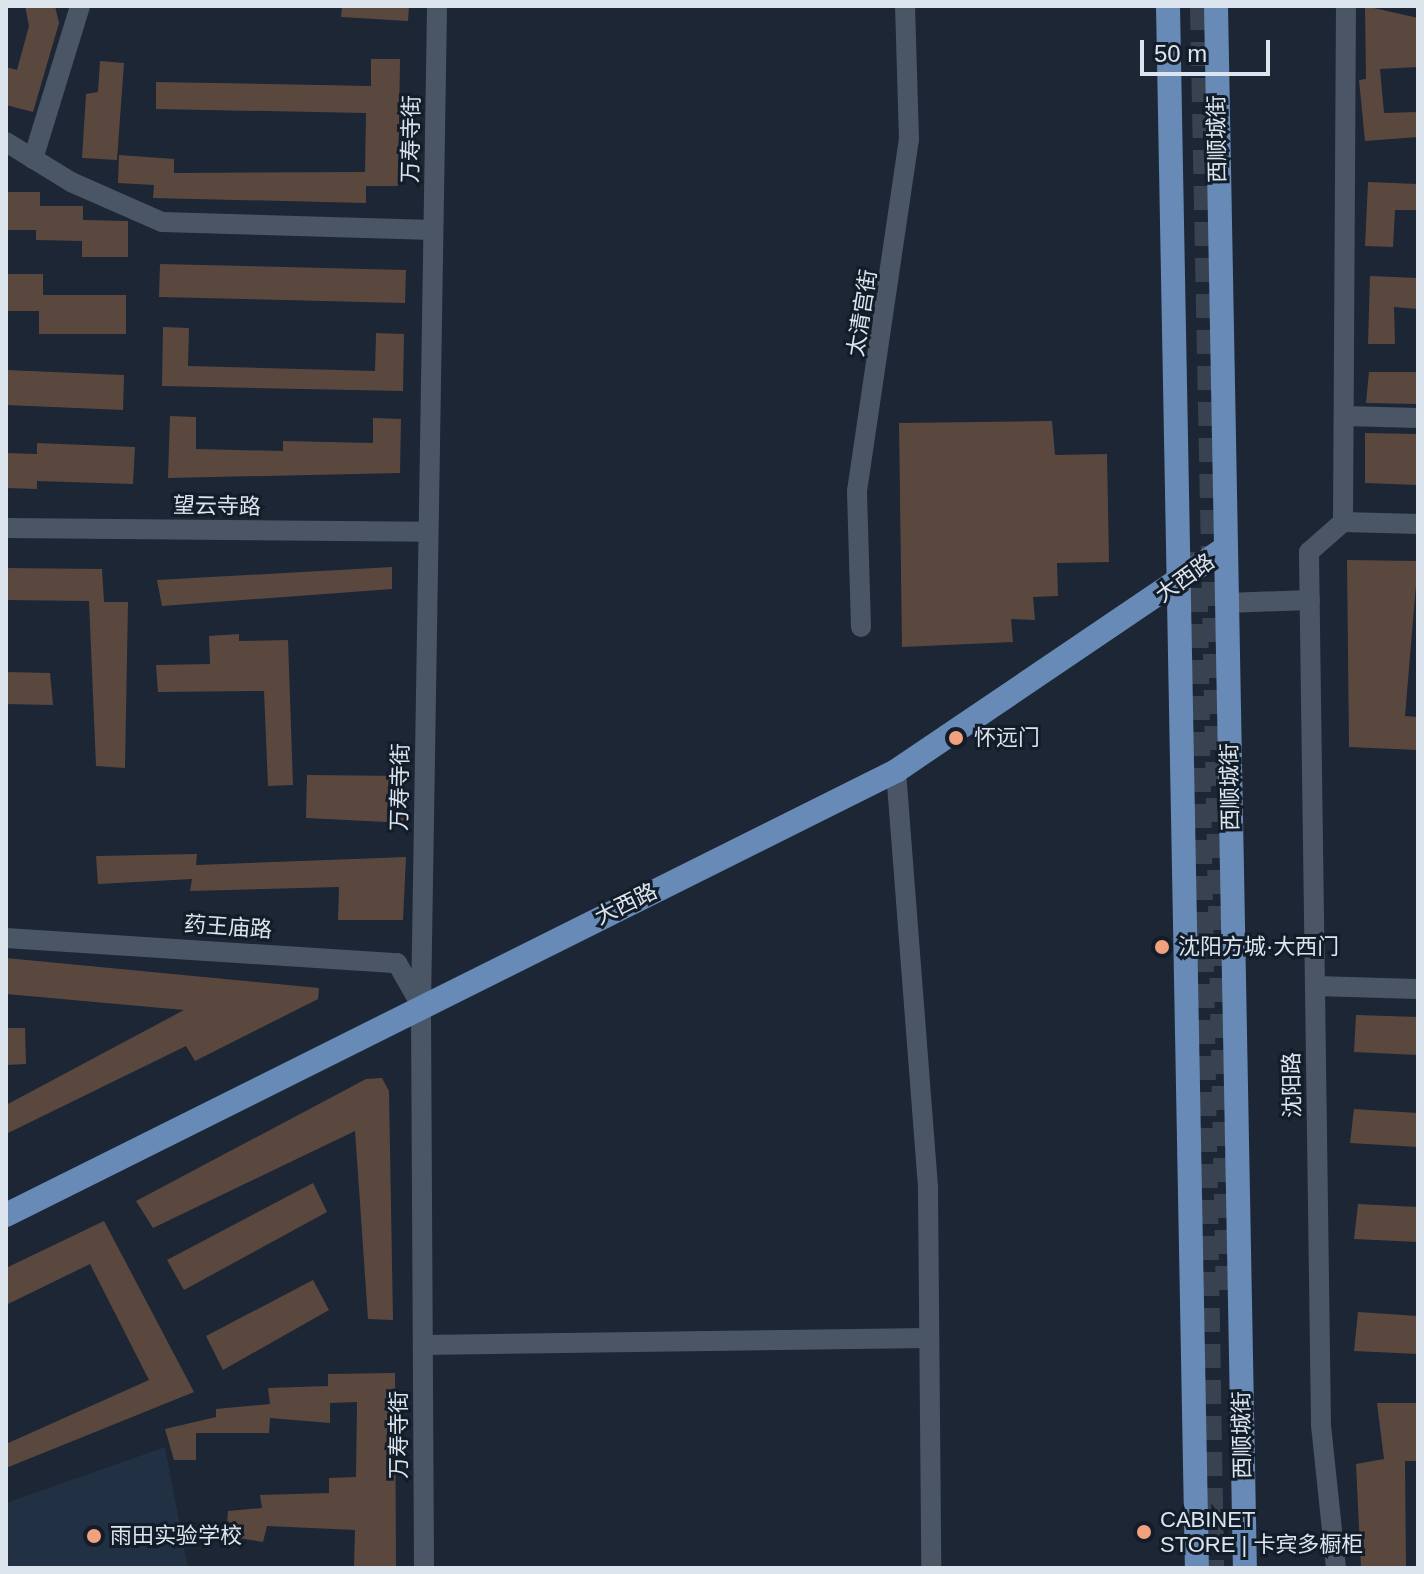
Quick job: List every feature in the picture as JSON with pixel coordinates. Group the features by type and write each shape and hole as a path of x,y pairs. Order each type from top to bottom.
{"main road":[{"path":"1168,6 1175,587 1197,1568"},
{"name":"西顺城街","path":"1216,6 1221,551 1227,603 1245,1568"},
{"name":"大西路","path":"6,1215 421,1005 896,771 1175,587 1221,551"}],"street":[{"path":"33,159 80,6"},
{"name":"万寿寺街","path":"424,1568 421,1005 437,6"},
{"name":"太清宫街","path":"861,627 857,491 909,140 905,6"},
{"path":"1346,6 1343,522 1418,524"},
{"path":"6,142 33,159 162,222 433,230"},
{"path":"1345,416 1418,418"},
{"name":"沈阳路","path":"1336,1568 1321,1425 1309,552 1343,522"},
{"name":"望云寺路","path":"6,528 427,532"},
{"path":"1227,603 1310,600"},
{"path":"896,771 928,1190 931,1568"},
{"name":"药王庙路","path":"6,938 397,963 421,1005"},
{"path":"1315,986 1418,989"},
{"path":"423,1345 929,1338"}],"shaded area":[{"name":"雨田实验学校","path":"165,1447 188,1568 6,1568 6,1503"}],"building":[{"path":"25,6 55,6 59,23 33,112 6,105 6,67 17,70 29,26"},
{"path":"342,6 409,6 408,21 341,17"},
{"path":"1365,6 1418,18 1418,67 1380,69 1384,113 1418,112 1418,137 1365,141 1359,80 1366,79"},
{"path":"371,59 400,59 398,186 366,186 366,203 153,198 154,185 118,183 119,155 174,159 174,173 365,172 366,113 156,109 156,82 371,86"},
{"path":"100,61 124,63 117,160 82,158 86,94 98,92"},
{"path":"1368,182 1418,184 1418,210 1395,210 1393,247 1365,246"},
{"path":"6,192 40,192 40,206 83,206 83,220 128,221 128,257 82,257 82,241 36,240 36,230 6,230"},
{"path":"160,264 406,270 405,303 159,297"},
{"path":"6,274 43,274 43,295 126,295 126,334 39,334 39,311 6,311"},
{"path":"1370,276 1418,278 1418,309 1394,307 1395,344 1368,344"},
{"path":"163,327 189,328 188,366 375,371 376,333 404,334 403,391 162,386"},
{"path":"6,370 124,375 123,410 6,405"},
{"path":"1369,372 1418,372 1418,404 1366,403"},
{"path":"170,416 196,417 196,449 283,451 283,441 373,443 373,418 401,419 400,473 168,478"},
{"path":"1052,421 1055,455 1107,454 1109,562 1057,563 1058,596 1033,597 1035,620 1011,619 1013,642 902,647 899,423"},
{"path":"1365,433 1418,434 1418,485 1365,483"},
{"path":"37,443 135,447 133,484 37,481 37,489 6,488 6,453 37,454"},
{"path":"1347,560 1418,561 1405,716 1418,717 1418,750 1349,747"},
{"path":"392,567 392,589 162,606 157,580"},
{"path":"6,568 102,569 104,602 128,602 125,768 96,766 89,601 6,600"},
{"path":"239,634 239,641 288,640 293,785 268,786 264,691 158,692 156,665 210,664 209,636"},
{"path":"6,672 50,673 53,705 6,704"},
{"path":"307,775 405,776 406,823 306,818"},
{"path":"197,854 196,865 406,857 403,920 338,920 339,887 190,891 192,879 98,884 96,856"},
{"path":"6,958 319,988 318,999 195,1061 186,1046 6,1134 6,1105 184,1010 6,994"},
{"path":"1356,1015 1418,1017 1418,1055 1354,1052"},
{"path":"6,1028 25,1028 26,1064 6,1065"},
{"path":"382,1078 389,1091 393,1320 368,1319 355,1131 153,1228 136,1201 366,1079"},
{"path":"1354,1109 1418,1113 1418,1147 1350,1143"},
{"path":"313,1183 327,1212 184,1290 167,1260"},
{"path":"1358,1204 1418,1207 1418,1242 1354,1239"},
{"path":"104,1221 194,1392 6,1468 6,1444 149,1380 90,1264 6,1305 6,1268"},
{"path":"313,1280 329,1310 223,1370 206,1336"},
{"path":"1358,1312 1418,1316 1418,1354 1354,1351"},
{"path":"395,1373 396,1568 354,1568 355,1530 267,1526 263,1542 226,1536 228,1511 262,1508 260,1495 329,1493 329,1478 356,1477 357,1402 330,1403 330,1423 270,1418 269,1433 196,1433 196,1460 174,1460 165,1429 216,1417 216,1409 270,1404 268,1388 328,1386 328,1374"},
{"path":"1377,1403 1418,1403 1418,1461 1405,1461 1406,1568 1361,1568 1356,1464 1384,1459"}],"tunnel":[{"path":"1202,6 1228,1302"},
{"path":"1195,552 1212,1568"}],"place":[{"name":"怀远门","path":"956,738"},
{"name":"沈阳方城·大西门","path":"1162,947"},
{"name":"CABINET STORE | 卡宾多橱柜","path":"1144,1532"},
{"name":"雨田实验学校","path":"94,1536"}]}
